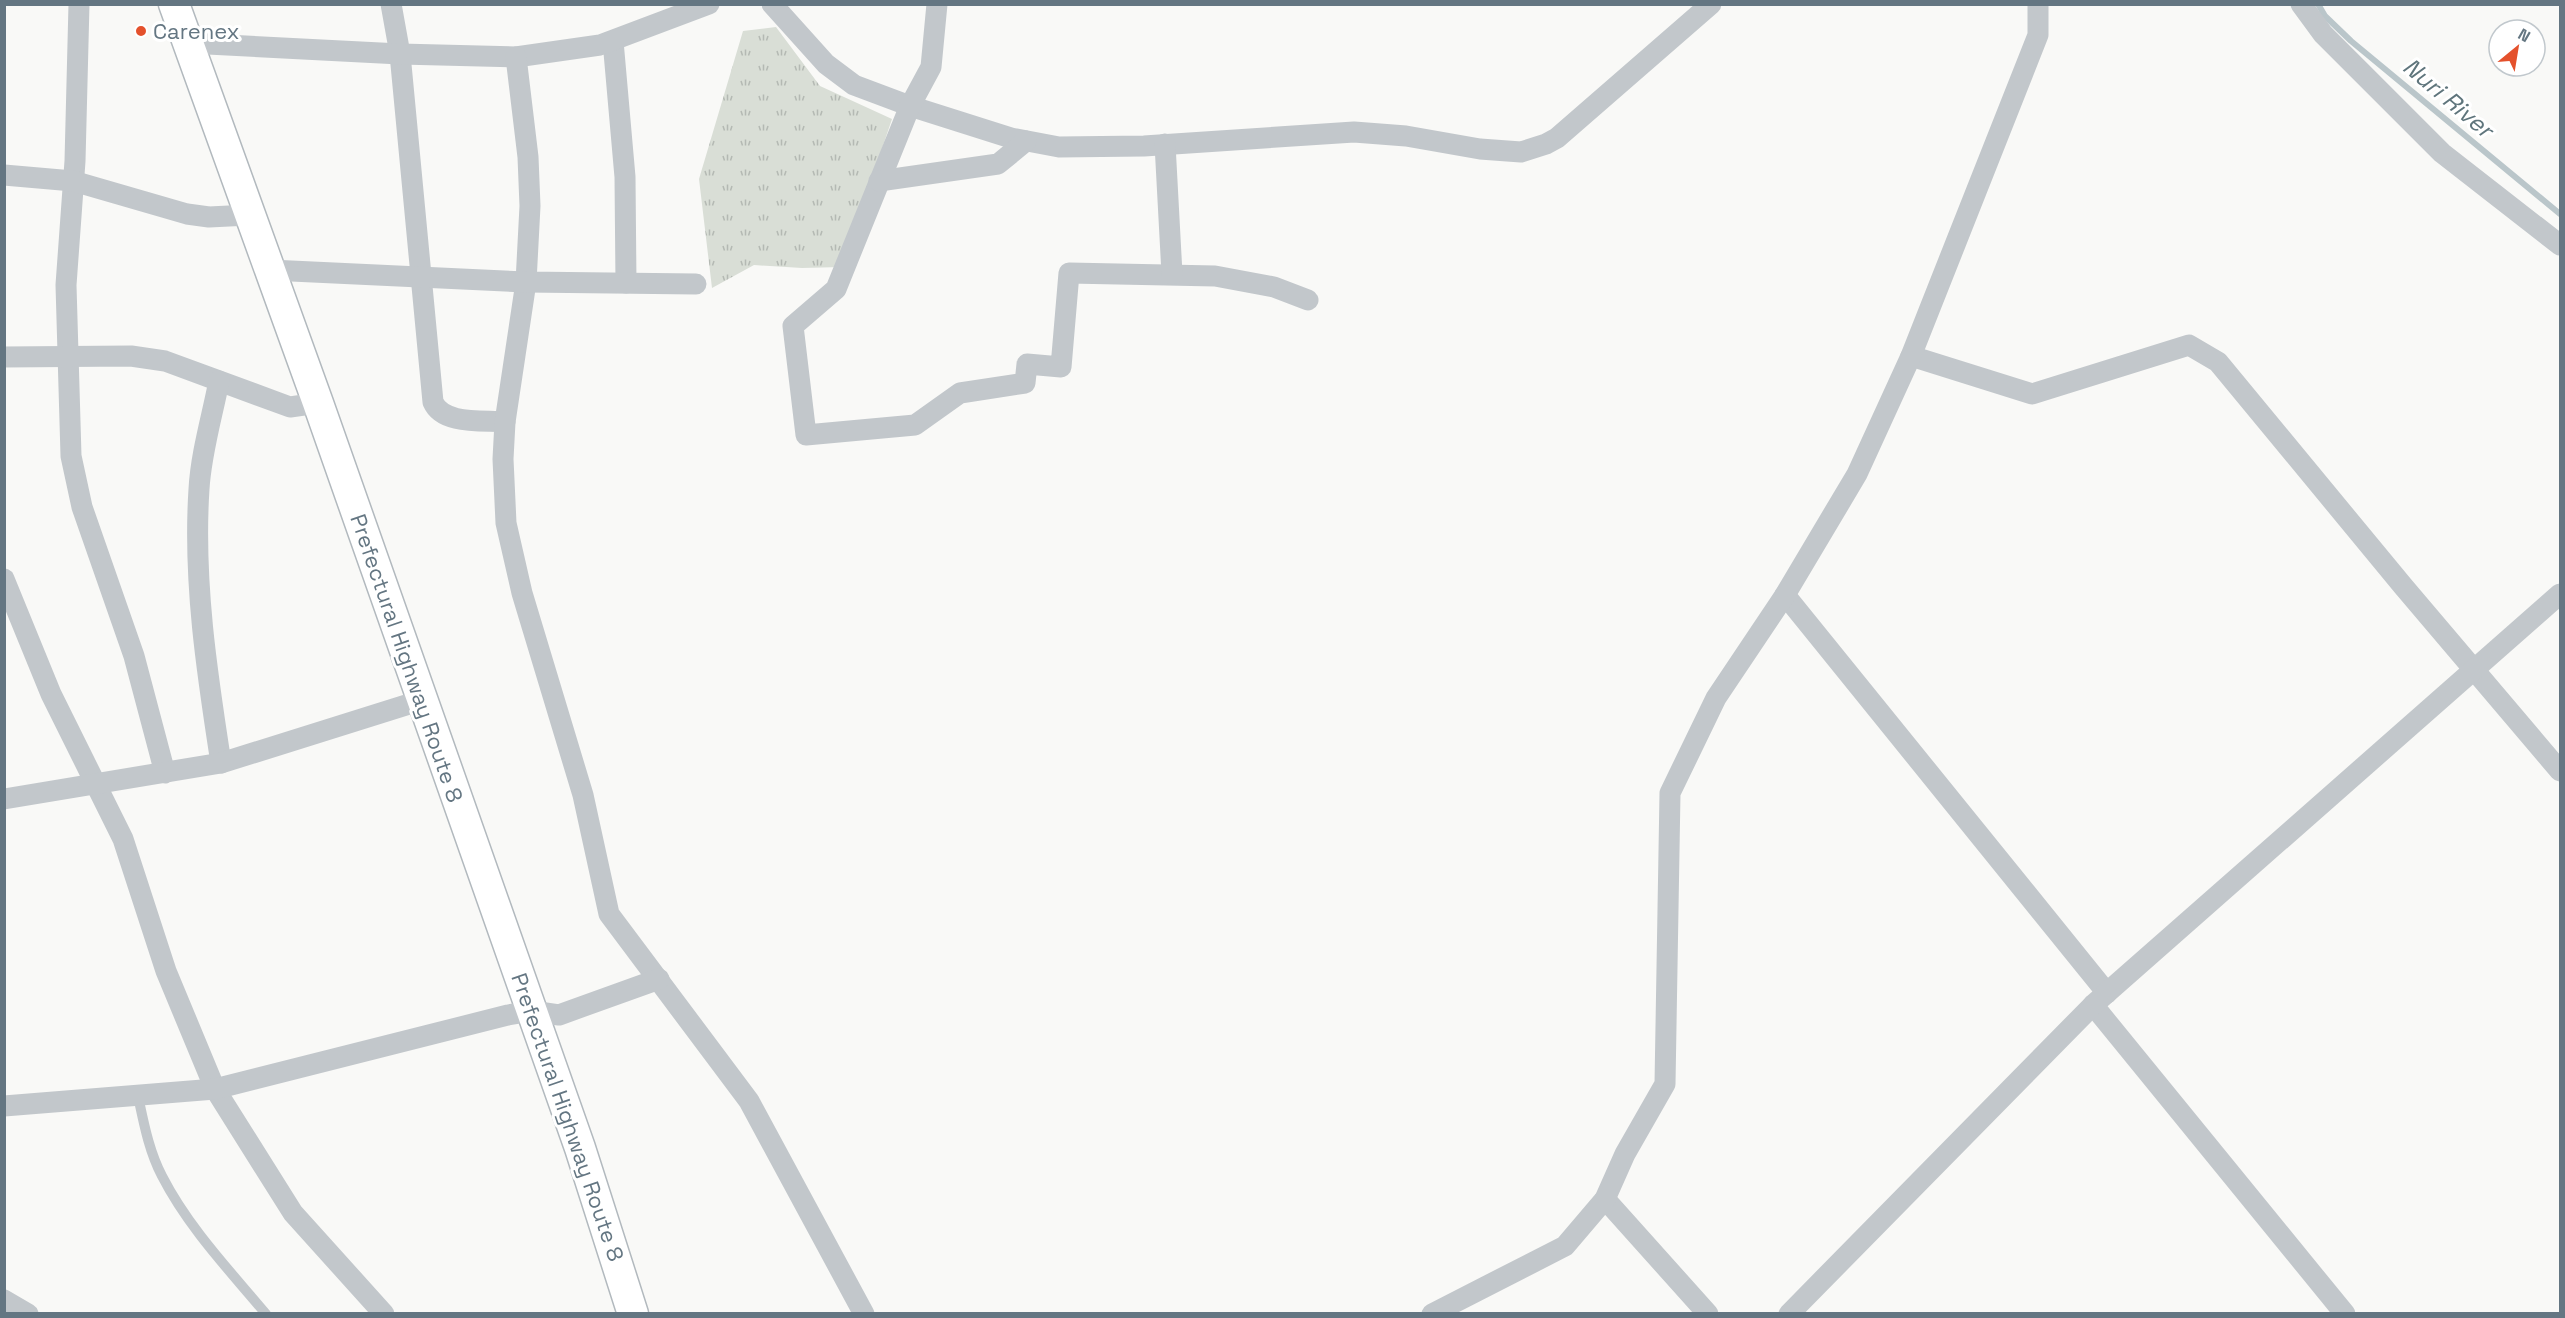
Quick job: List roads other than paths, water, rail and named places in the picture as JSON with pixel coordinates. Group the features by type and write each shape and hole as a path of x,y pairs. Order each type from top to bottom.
{"main road":[{"name":"Prefectural Highway Route 8","path":"174,4 318,403 584,1159 633,1314"}],"street":[{"path":"79,4 73,181 66,285 71,456 75,483 134,656 165,773"},
{"path":"392,4 400,54 432,394 436,408 449,417 505,422"},
{"path":"188,43 400,54 516,57 577,50 613,40 709,4"},
{"path":"772,4 826,64 843,79 867,91 910,106 1026,141 1059,147 1085,148 1354,132 1406,136 1479,149 1521,152 1557,138 1711,4"},
{"path":"937,4 931,66 910,106 836,290 793,326 806,435 915,424 960,393 1025,383 1027,364 1061,367 1069,273 1172,274 1241,280 1274,287 1308,300"},
{"path":"1432,1314 1564,1246 1605,1199 1625,1154 1665,1084 1670,793 1716,698 1785,595 1857,474 1911,356 2038,35 2038,4"},
{"path":"2301,4 2324,34 2442,153 2560,245"},
{"path":"613,40 625,177 626,283"},
{"path":"516,57 529,179 526,282 505,422 503,459 506,523 522,593 583,795 609,914 749,1101 864,1314"},
{"path":"879,180 998,164 1026,141"},
{"path":"1165,144 1172,274"},
{"path":"4,175 73,181 187,214 209,217 249,215"},
{"path":"270,270 526,282 696,284"},
{"path":"1911,356 2032,394 2189,345 2218,362 2560,771"},
{"path":"4,357 131,356 165,361 290,407 318,403"},
{"path":"219,381 199,487 198,520 206,668 221,763"},
{"path":"4,579 51,694 123,839 166,971 215,1089 293,1213 384,1313"},
{"path":"1789,1314 2100,999 2560,594"},
{"path":"1785,595 2345,1314"},
{"path":"4,799 221,763 422,700"},
{"path":"4,1106 215,1089 508,1015 532,1011 559,1015 659,979"},
{"path":"1605,1199 1708,1314"},
{"path":"4,1300 28,1314"}],"lane":[{"path":"138,1096 151,1149 162,1176 183,1210 266,1314"}],"waterway":[{"name":"Nuri River","path":"2318,4 2325,16 2351,41 2560,214"}],"place":[{"name":"Carenex","path":"141,31"}]}
